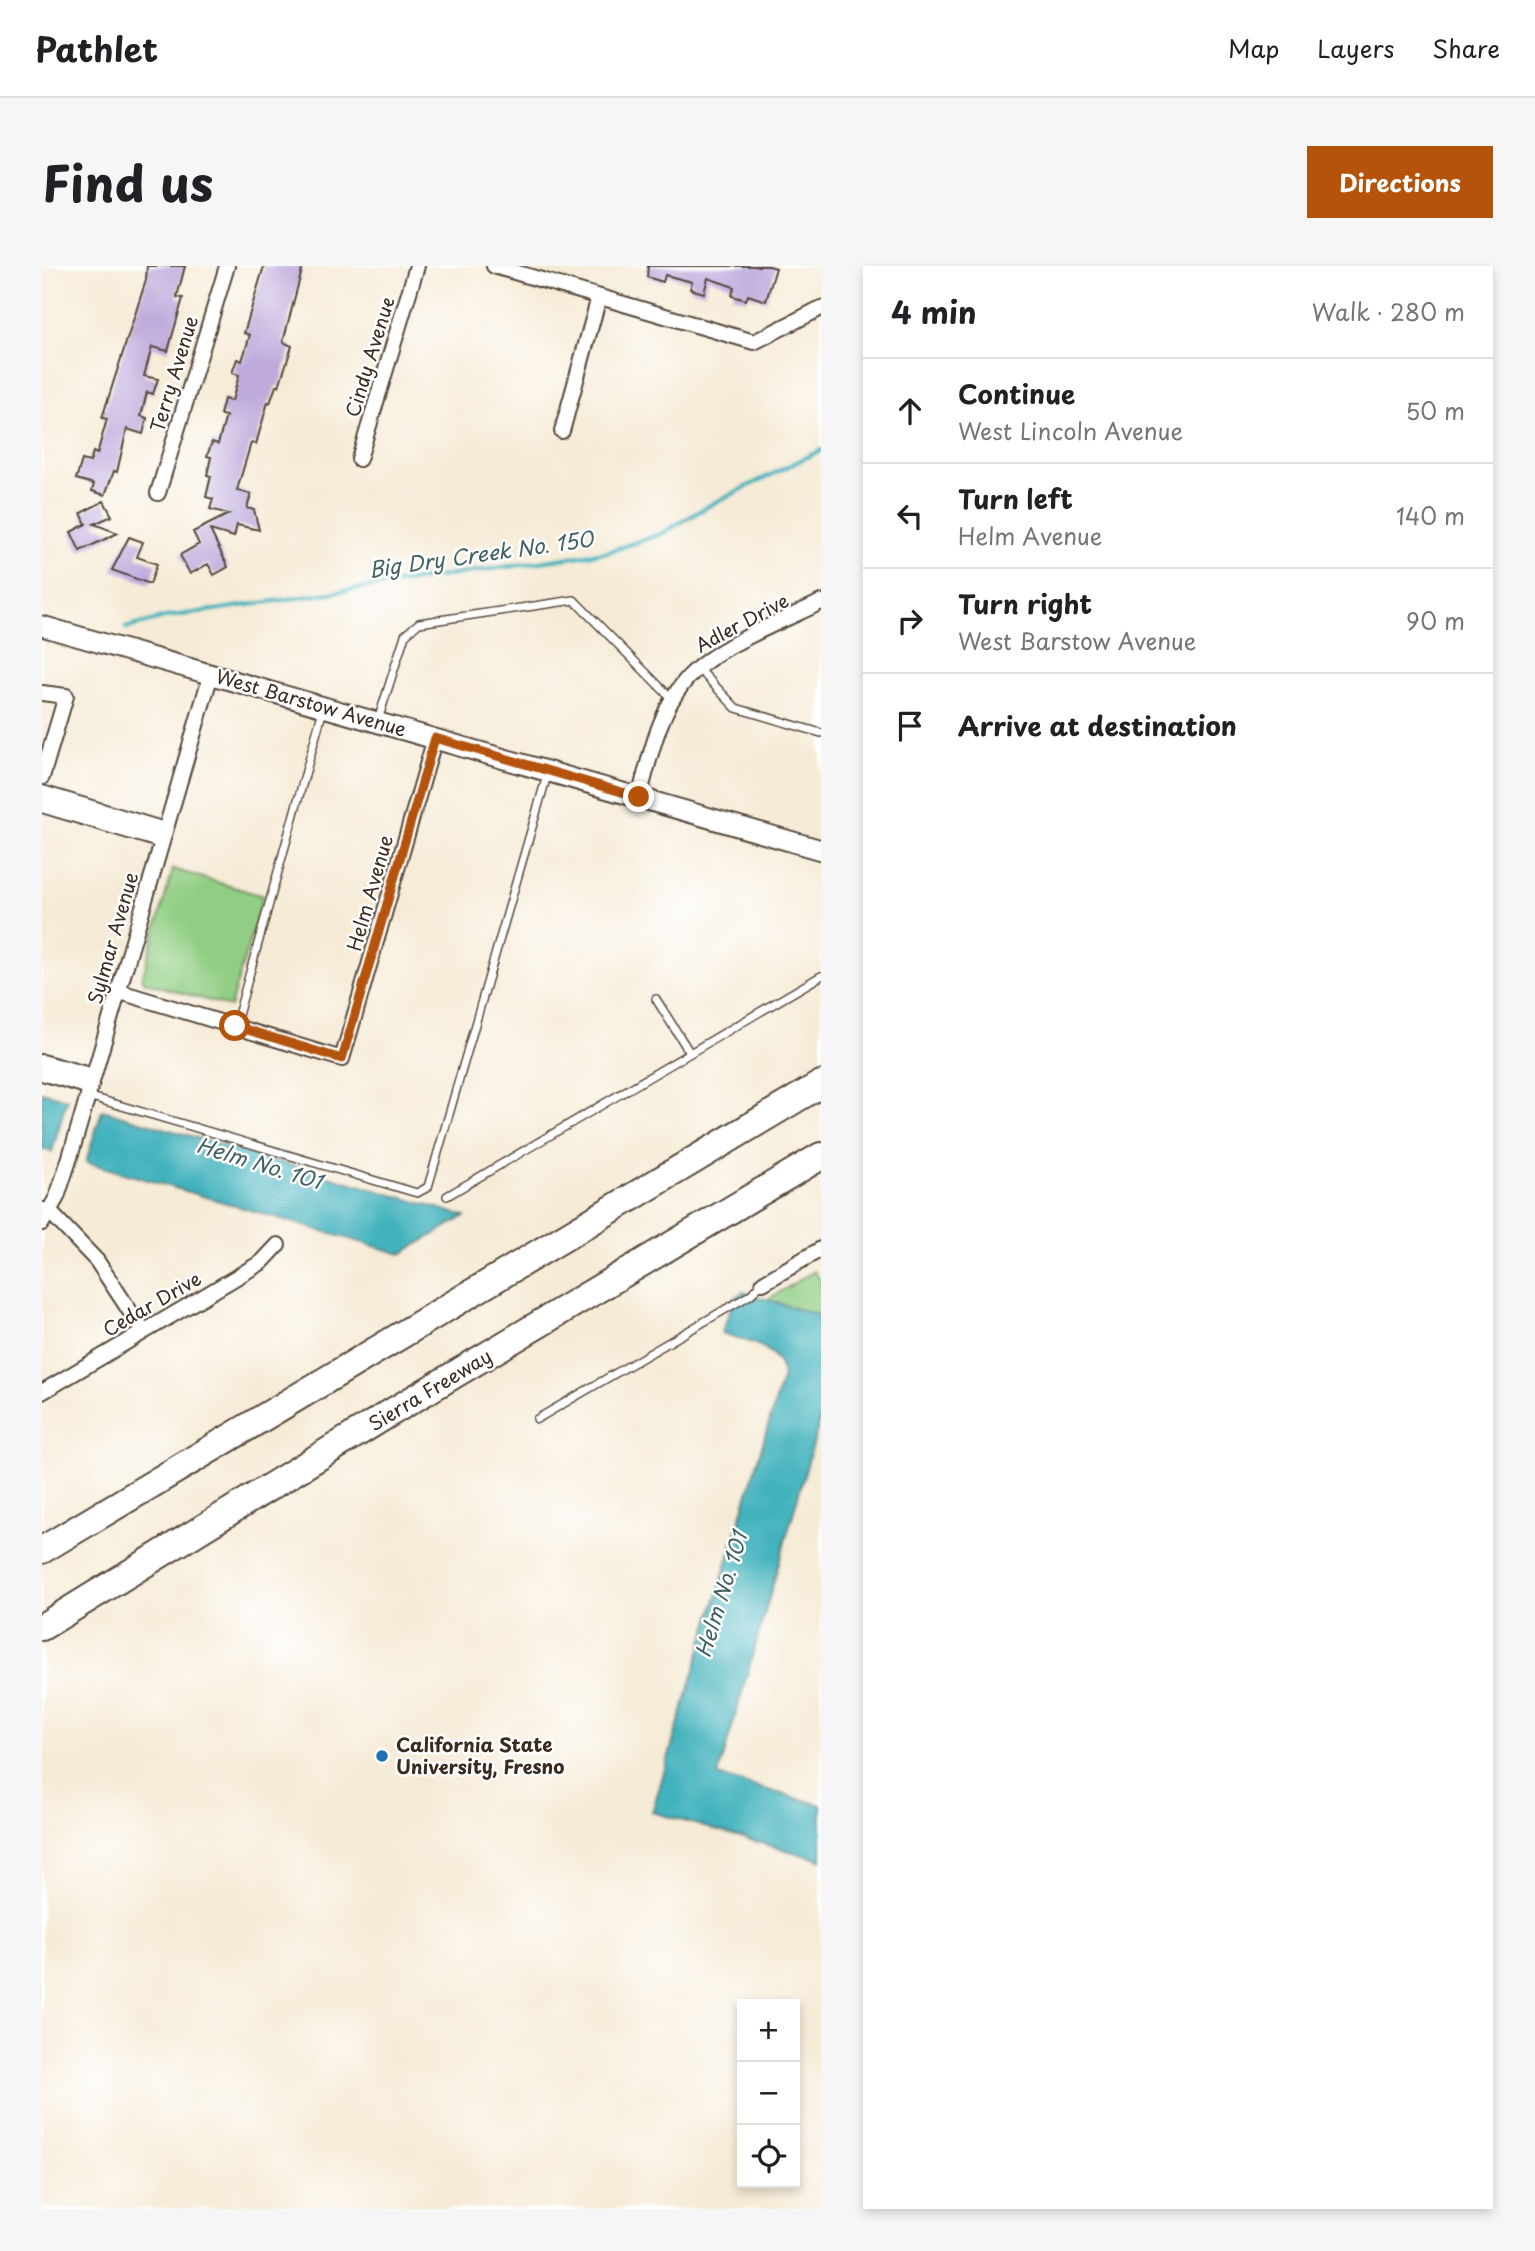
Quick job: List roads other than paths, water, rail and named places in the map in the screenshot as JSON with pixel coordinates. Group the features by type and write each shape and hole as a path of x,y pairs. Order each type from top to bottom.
{"highway":[{"path":"42,1550 821,1084"},
{"name":"Sierra Freeway","path":"42,1628 394,1410 821,1156"},
{"path":"42,1637 110,1587"}],"main road":[{"name":"West Barstow Avenue","path":"42,626 821,850"}],"street":[{"name":"Terry Avenue","path":"158,493 227,266"},
{"name":"Cindy Avenue","path":"359,459 417,266"},
{"path":"494,266 754,342 821,308"},
{"path":"562,430 599,297"},
{"name":"Adler Drive","path":"639,797 657,732 672,699 698,668 720,653 821,603"},
{"name":"Sylmar Avenue","path":"45,1215 63,1181 211,674"},
{"path":"42,693 66,696 42,777"},
{"name":"Helm Avenue","path":"235,1026 342,1059 435,738"},
{"path":"42,793 163,835"},
{"path":"42,805 163,835"},
{"path":"117,991 235,1026"},
{"path":"42,1062 91,1086"},
{"path":"42,1073 91,1086"},
{"path":"45,1215 97,1261 142,1331"},
{"name":"Cedar Drive","path":"42,1392 262,1262 278,1245"},
{"path":"763,1283 821,1249"}],"lane":[{"path":"378,722 405,635 419,622 574,600 672,699"},
{"path":"698,668 736,708 821,733"},
{"path":"235,1026 324,706"},
{"path":"91,1086 417,1193 428,1187 549,771"},
{"path":"446,1196 821,976"},
{"path":"656,999 690,1053"},
{"path":"537,1419 750,1295 763,1283"}],"water":[{"path":"42,1092 67,1099 52,1152 42,1149"},
{"name":"Helm No. 101","path":"102,1110 465,1216 401,1254 86,1162"},
{"name":"Helm No. 101","path":"743,1292 821,1316 821,1416 718,1776 821,1805 821,1860 652,1812 783,1376 775,1357 769,1351 752,1342 722,1333 734,1298"}],"waterway":[{"name":"Big Dry Creek No. 150","path":"126,628 167,617 607,552 661,534 712,504 821,450"}],"place":[{"name":"California State University, Fresno","path":"382,1756"}]}
